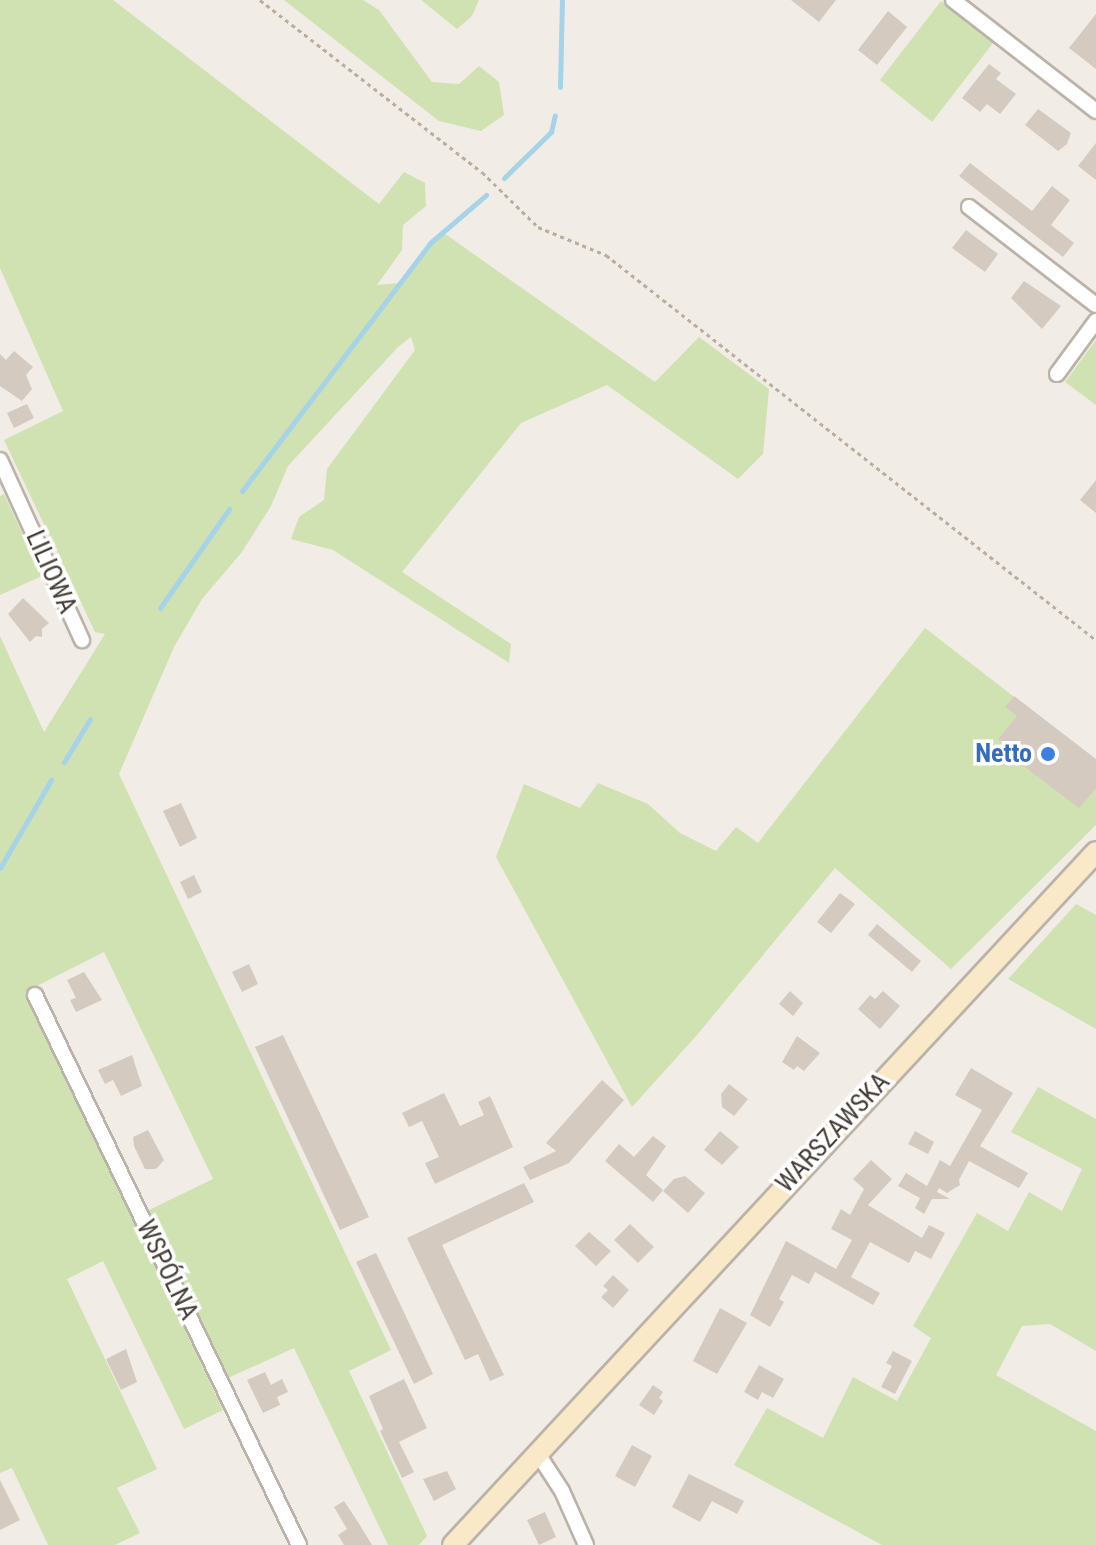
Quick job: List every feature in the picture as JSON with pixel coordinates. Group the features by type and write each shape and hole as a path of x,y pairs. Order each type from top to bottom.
{"main road":[{"name":"WARSZAWSKA","path":"453,1545 1096,852"}],"street":[{"path":"953,0 1096,111"},
{"path":"969,207 1096,305"},
{"path":"1057,374 1096,321"},
{"name":"LILIOWA","path":"0,460 82,640"},
{"name":"WSPÓLNA","path":"35,995 299,1545"},
{"path":"538,1454 562,1491 586,1545"}],"path":[{"path":"260,0 482,172 538,227 606,255 1096,640"}],"green space":[{"path":"0,0 113,0 379,204 404,172 425,183 426,206 403,225 402,250 377,285 400,283 441,231 655,382 699,337 769,389 763,454 738,479 607,385 521,423 402,572 511,644 509,663 333,550 291,539 299,517 324,500 327,469 415,350 411,337 398,347 288,466 271,506 242,552 202,599 174,647 119,774 391,1350 349,1371 427,1536 419,1545 388,1545 294,1348 228,1378 149,1210 213,1179 104,952 25,992 223,1410 184,1429 103,1261 67,1279 157,1469 117,1488 140,1533 115,1545 48,1545 12,1468 0,1473 0,636 44,732 105,634 95,632 4,440 63,411 0,268"},
{"path":"284,0 363,0 379,10 432,82 459,84 479,66 499,82 504,115 481,131 439,121"},
{"path":"421,0 479,0 472,16 457,29"},
{"path":"941,1 993,43 932,122 880,80"},
{"path":"1096,340 1096,405 1065,382"},
{"path":"4,494 42,576 0,595 0,496"},
{"path":"925,628 1096,760 1096,825 951,969 835,868 697,1035 632,1107 496,857 524,784 580,808 598,783 648,804 680,833 716,851 736,827 758,843"},
{"path":"1076,904 1096,915 1096,1029 1008,979"},
{"path":"1038,1087 1096,1119 1096,1351 1050,1324 1022,1326 996,1375 1096,1431 1096,1545 882,1545 734,1465 767,1408 823,1438 853,1377 897,1401 931,1338 913,1326 977,1213 1008,1231 1029,1192 1062,1211 1082,1169 1011,1132"}],"building":[{"path":"791,0 836,0 819,22"},
{"path":"888,11 907,27 877,65 858,50"},
{"path":"1096,14 1096,69 1069,48"},
{"path":"989,64 1001,73 996,79 1016,94 1000,114 987,104 980,112 962,98"},
{"path":"1038,109 1071,133 1067,144 1058,151 1025,125"},
{"path":"1096,143 1096,180 1078,166"},
{"path":"970,163 1032,211 1052,186 1070,200 1051,225 1074,243 1063,257 959,176"},
{"path":"966,230 998,254 985,272 952,248"},
{"path":"1024,281 1061,306 1042,329 1011,298"},
{"path":"14,351 33,367 26,375 32,389 22,401 0,386 0,354 6,360"},
{"path":"27,404 34,418 14,428 7,413"},
{"path":"1096,480 1096,513 1080,500"},
{"path":"23,598 49,623 42,629 42,637 36,636 30,642 8,614"},
{"name":"Netto","path":"1014,696 1096,759 1096,788 1079,808 1000,748 1004,743 998,739 1017,716 1005,707"},
{"path":"181,803 197,838 180,847 163,811"},
{"path":"194,875 202,892 188,899 180,882"},
{"path":"840,893 855,904 831,933 817,922"},
{"path":"877,924 921,961 912,972 868,935"},
{"path":"249,964 258,984 242,992 232,972"},
{"path":"84,972 102,1000 76,1012 70,1000 76,998 67,980"},
{"path":"790,991 803,1003 793,1016 779,1004"},
{"path":"883,991 900,1006 880,1029 858,1009 870,995 875,999"},
{"path":"283,1035 369,1217 340,1230 255,1047"},
{"path":"797,1036 820,1053 804,1071 797,1066 794,1070 782,1062"},
{"path":"132,1055 142,1086 121,1096 113,1080 105,1084 98,1070"},
{"path":"971,1068 1013,1093 980,1146 1028,1173 1019,1188 969,1161 959,1180 960,1185 947,1193 939,1188 937,1192 950,1199 932,1199 924,1214 915,1208 920,1198 898,1186 906,1173 927,1186 940,1160 950,1166 982,1110 955,1095"},
{"path":"602,1080 624,1100 569,1163 530,1180 523,1167 556,1151 546,1143"},
{"path":"729,1084 748,1099 734,1116 722,1107 721,1094"},
{"path":"444,1093 460,1126 484,1115 478,1102 490,1096 513,1147 435,1184 425,1163 439,1157 422,1121 409,1127 402,1113"},
{"path":"148,1130 164,1160 156,1169 145,1169 134,1146 133,1137"},
{"path":"720,1131 739,1147 722,1165 704,1150"},
{"path":"915,1131 934,1142 928,1154 908,1144"},
{"path":"653,1136 666,1146 646,1175 663,1190 653,1202 605,1161 619,1144 634,1157"},
{"path":"871,1160 892,1179 868,1205 922,1238 929,1225 945,1233 931,1259 915,1251 909,1263 870,1242 851,1277 880,1293 873,1305 815,1272 809,1284 792,1275 779,1299 784,1302 770,1327 750,1315 786,1241 836,1269 852,1240 831,1229 841,1209 850,1215 864,1189 853,1179"},
{"path":"685,1176 705,1193 688,1213 663,1191 674,1179"},
{"path":"524,1183 534,1202 442,1245 504,1375 490,1381 478,1354 465,1360 407,1238"},
{"path":"630,1224 654,1247 638,1263 614,1240"},
{"path":"589,1232 611,1251 596,1266 575,1246"},
{"path":"376,1253 433,1374 414,1384 356,1262"},
{"path":"613,1275 629,1290 613,1308 601,1297 608,1290 603,1286"},
{"path":"720,1308 747,1323 717,1374 693,1361"},
{"path":"126,1349 137,1382 121,1390 106,1359"},
{"path":"893,1351 912,1361 895,1394 881,1387 892,1366 886,1363"},
{"path":"759,1365 784,1379 773,1398 762,1392 758,1400 744,1392"},
{"path":"265,1372 271,1385 282,1379 288,1392 277,1397 280,1405 263,1413 247,1380"},
{"path":"404,1379 427,1428 399,1442 414,1472 402,1478 380,1431 383,1429 369,1396"},
{"path":"653,1385 663,1392 659,1398 663,1401 654,1415 639,1405"},
{"path":"632,1445 652,1456 635,1487 615,1476"},
{"path":"447,1471 456,1489 434,1501 423,1479"},
{"path":"689,1474 744,1501 737,1514 712,1501 700,1522 672,1507"},
{"path":"0,1480 20,1520 0,1530"},
{"path":"344,1501 372,1545 344,1545 338,1535 347,1529 334,1507"},
{"path":"545,1512 556,1537 539,1545 527,1520"}],"waterway":[{"path":"560,87 562,0"},
{"path":"504,178 551,132 555,115"},
{"path":"242,491 430,243 486,195"},
{"path":"160,608 229,509"},
{"path":"64,762 90,719"},
{"path":"0,868 51,780"}],"place":[{"name":"Netto","path":"1048,754"}]}
